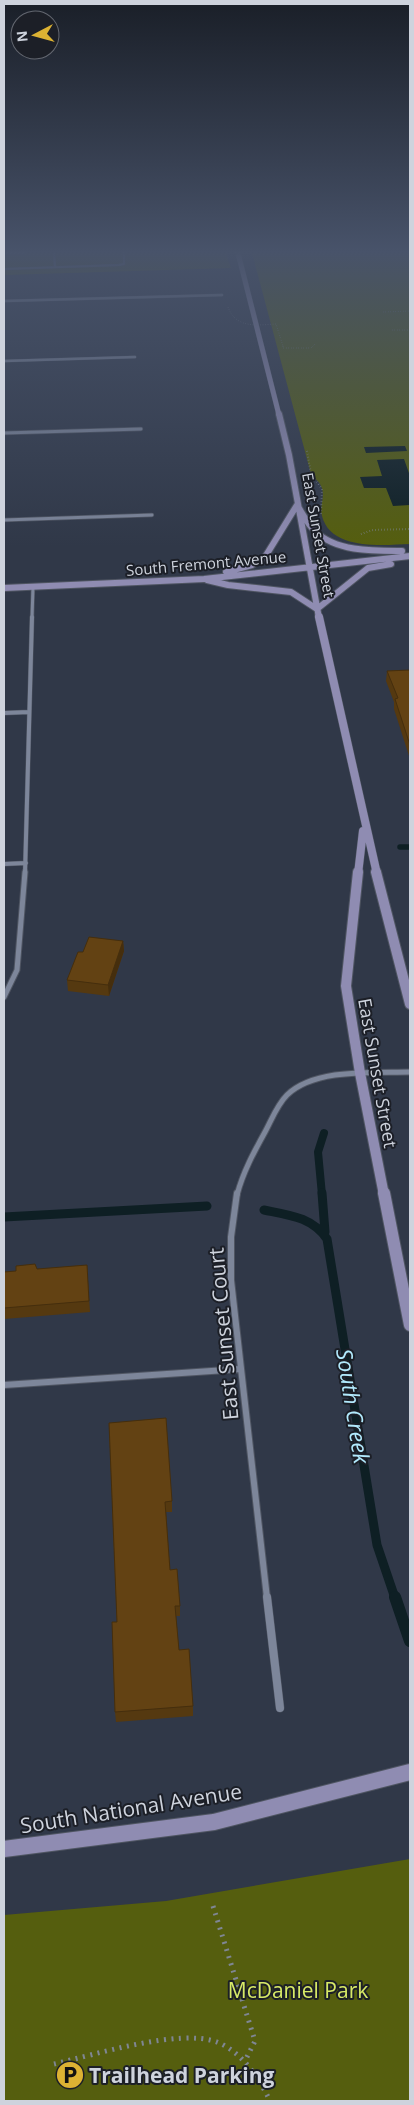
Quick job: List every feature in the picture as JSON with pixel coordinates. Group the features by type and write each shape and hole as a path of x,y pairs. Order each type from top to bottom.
{"main road":[{"name":"East Sunset Street","path":"263,351 284,436 308,567 364,825 410,1004"},
{"path":"204,579 259,561 272,549 297,505 315,532 331,542 382,551 410,551"},
{"name":"South Fremont Avenue","path":"4,588 204,579 410,556"},
{"path":"204,579 225,586 260,586 293,592 317,609 368,568 410,560"},
{"name":"East Sunset Street","path":"364,825 346,986 360,1074 410,1325"},
{"name":"South National Avenue","path":"4,1849 214,1822 410,1772"}],"street":[{"path":"4,361 135,357"},
{"path":"4,433 141,429"},
{"path":"4,520 152,515"},
{"path":"4,997 17,970 26,863 33,587"},
{"path":"4,713 29,712"},
{"path":"4,864 26,863"},
{"name":"East Sunset Court","path":"280,1708 231,1280 230,1248 234,1210 246,1167 281,1103 293,1090 311,1082 360,1074 410,1072"},
{"path":"4,1385 241,1369"}],"path":[{"path":"307,451 312,474 322,489 322,519"},
{"path":"355,538 373,530 410,529"},
{"path":"213,1906 254,2041 245,2061"},
{"path":"54,2064 162,2041 189,2038 216,2042 245,2061 270,2101"}],"green space":[{"path":"278,351 410,351 410,544 359,544 347,541 336,535 327,527 322,516 322,490 311,474"},
{"name":"McDaniel Park","path":"410,1859 410,2101 4,2101 4,1915 166,1901"}],"shaded area":[{"path":"405,446 407,451 366,453 364,447"},
{"path":"404,459 410,476 410,505 393,506 386,488 364,488 360,477 382,476 377,460"}],"building":[{"path":"410,670 410,745 395,699 398,698 387,671"},
{"path":"89,937 123,941 108,985 67,980 78,952 83,952"},
{"path":"35,1264 37,1269 87,1265 89,1301 4,1308 4,1272 16,1271 16,1266"},
{"path":"166,1418 172,1501 165,1502 170,1570 177,1569 180,1606 175,1606 179,1650 189,1649 193,1706 115,1712 112,1622 117,1622 109,1423"}],"waterway":[{"path":"400,847 410,847"},
{"path":"322,1195 318,1152 324,1133"},
{"path":"322,1193 325,1232"},
{"name":"South Creek","path":"4,1217 207,1206"},
{"name":"South Creek","path":"264,1210 307,1221 327,1239 377,1545 395,1598"},
{"name":"South Creek","path":"395,1597 410,1641"}],"place":[{"name":"Trailhead Parking","path":"70,2075"}]}
